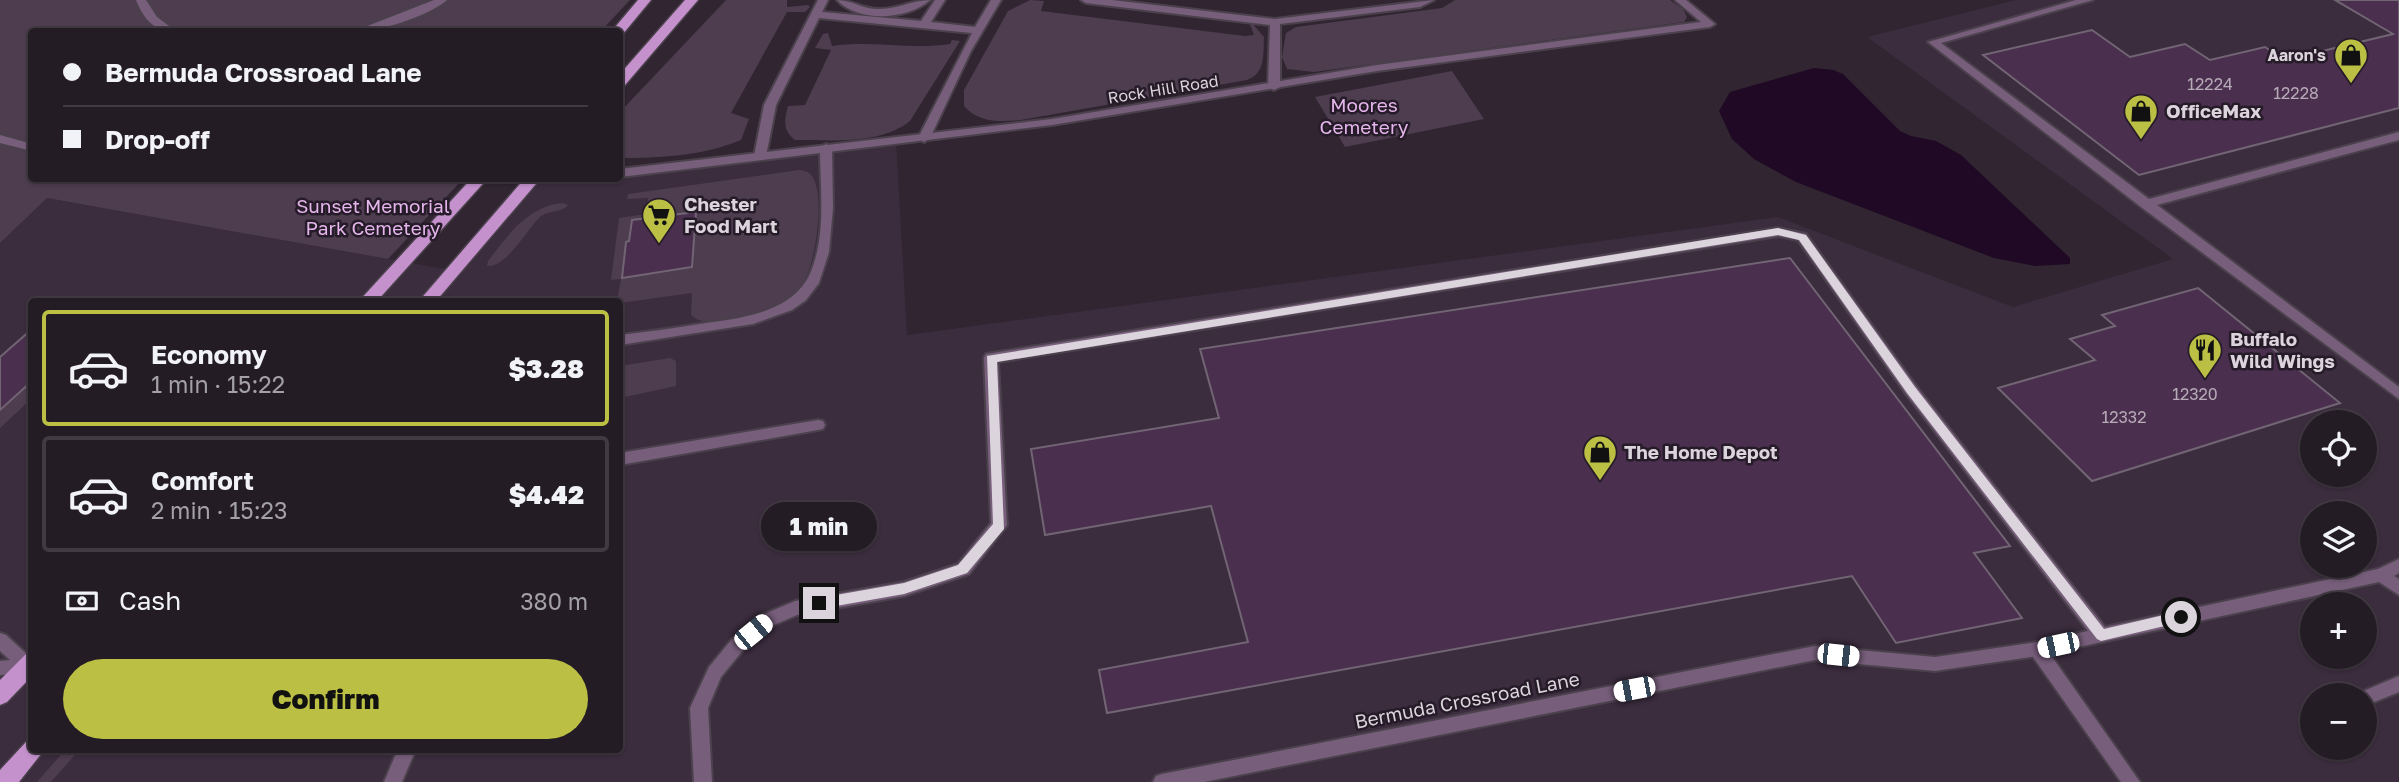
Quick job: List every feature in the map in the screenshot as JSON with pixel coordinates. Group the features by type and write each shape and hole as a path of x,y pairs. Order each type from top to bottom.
{"main road":[{"path":"621,28 646,0"},
{"path":"623,79 692,0"},
{"path":"370,298 477,182"},
{"path":"430,298 531,182"},
{"path":"0,695 28,666"},
{"path":"4,782 30,753"}],"street":[{"path":"141,0 144,10 165,28"},
{"path":"369,28 442,0"},
{"path":"760,156 770,105 822,0"},
{"path":"842,0 864,11 888,12 913,7 925,0"},
{"path":"923,26 940,0"},
{"path":"924,138 933,114 996,0"},
{"path":"1086,0 1275,22 1420,4 1429,0"},
{"name":"Rock Hill Road","path":"623,173 1052,122 1479,53 1656,33 1710,24 1681,0"},
{"path":"2088,0 1933,42 2399,394"},
{"path":"815,14 978,30"},
{"path":"1274,87 1275,22"},
{"path":"2145,204 2399,136"},
{"path":"0,139 28,147"},
{"path":"623,341 751,321 777,313 796,302 808,289 820,268 825,234 826,148"},
{"path":"703,782 699,708 715,672 738,644 768,620 795,608 904,589 963,569 999,525 991,358 1778,232 1802,237 1911,390 2101,635"},
{"path":"623,458 818,425"},
{"name":"Bermuda Crossroad Lane","path":"1162,782 1815,653 1935,664 2037,649 2381,575 2399,566"},
{"path":"2381,575 2399,588"},
{"path":"0,640 28,662"},
{"path":"2037,649 2131,782"},
{"path":"0,668 28,664"},
{"path":"2377,693 2399,684"},
{"path":"393,782 405,753"}],"shaded area":[{"path":"2016,0 2399,0 2399,782 0,782 0,194 47,198 456,271 533,182 623,182 623,174 896,142 907,335 1778,217 2013,307 2173,259 1867,37"},
{"path":"1814,68 1843,74 1900,131 1936,141 1961,155 2070,258 2070,264 2035,266 1994,258 1796,182 1754,159 1732,139 1719,111 1730,92"}],"green space":[{"name":"Sunset Memorial Park Cemetery","path":"0,0 630,0 604,28 28,28 28,182 460,182 388,259 47,198 0,243"},
{"path":"726,0 787,0 787,7 810,7 805,12 787,12 731,113 749,119 741,140 697,153 623,158 623,109"},
{"path":"1030,0 1044,1 1041,11 1245,36 1254,35 1250,25 1252,23 1264,37 1262,63 1258,73 1247,80 1021,120 998,121 976,116 964,106 964,90 1008,11"},
{"path":"1455,0 1670,0 1683,9 1687,17 1684,22 1314,72 1287,69 1282,57 1286,33 1296,27 1442,8"},
{"path":"828,33 832,46 935,46 950,44 952,40 960,41 910,121 898,129 855,140 795,140 788,133 786,125 788,106 805,105 831,50 815,48 823,34"},
{"name":"Moores Cemetery","path":"1452,71 1484,119 1345,147 1315,97"},
{"path":"799,170 809,173 815,181 819,209 812,261 803,283 789,298 771,308 711,322 700,321 691,315 692,293 623,303 623,298 606,298 618,296 621,279 611,280 619,218 646,214 648,198 627,199 628,194"},
{"path":"563,203 568,205 539,218 508,255 494,265 487,266 488,261 520,223 539,210"},
{"path":"670,358 676,361 676,386 623,397 623,366"},
{"path":"28,362 28,402 0,428 0,373"},
{"path":"62,753 76,753 51,782 37,782"}],"building":[{"path":"2335,0 2399,0 2399,108 2139,175 1983,55 2092,30 2130,57 2185,44 2210,60 2265,47 2285,60 2393,34"},
{"name":"Chester Food Mart","path":"696,212 692,267 622,278 626,242 629,241 632,220"},
{"name":"The Home Depot","path":"1790,258 2010,546 1974,553 2022,618 1896,643 1852,576 1107,713 1099,670 1248,642 1211,506 1045,535 1031,449 1219,418 1200,349"},
{"path":"2198,288 2340,403 2318,410 2300,410 2300,416 2092,481 1998,388 2095,360 2070,339 2115,326 2102,315"},
{"path":"28,332 28,385 0,410 0,357"}],"place":[{"name":"Aaron's","path":"2351,85"},
{"name":"OfficeMax","path":"2141,141"},
{"name":"Chester Food Mart","path":"659,245"},
{"name":"Buffalo Wild Wings","path":"2205,380"},
{"name":"The Home Depot","path":"1600,482"}],"route":[{"path":"819,603 904,589 963,569 999,525 991,358 1778,232 1802,237 1911,390 2101,635 2181,617"}]}
